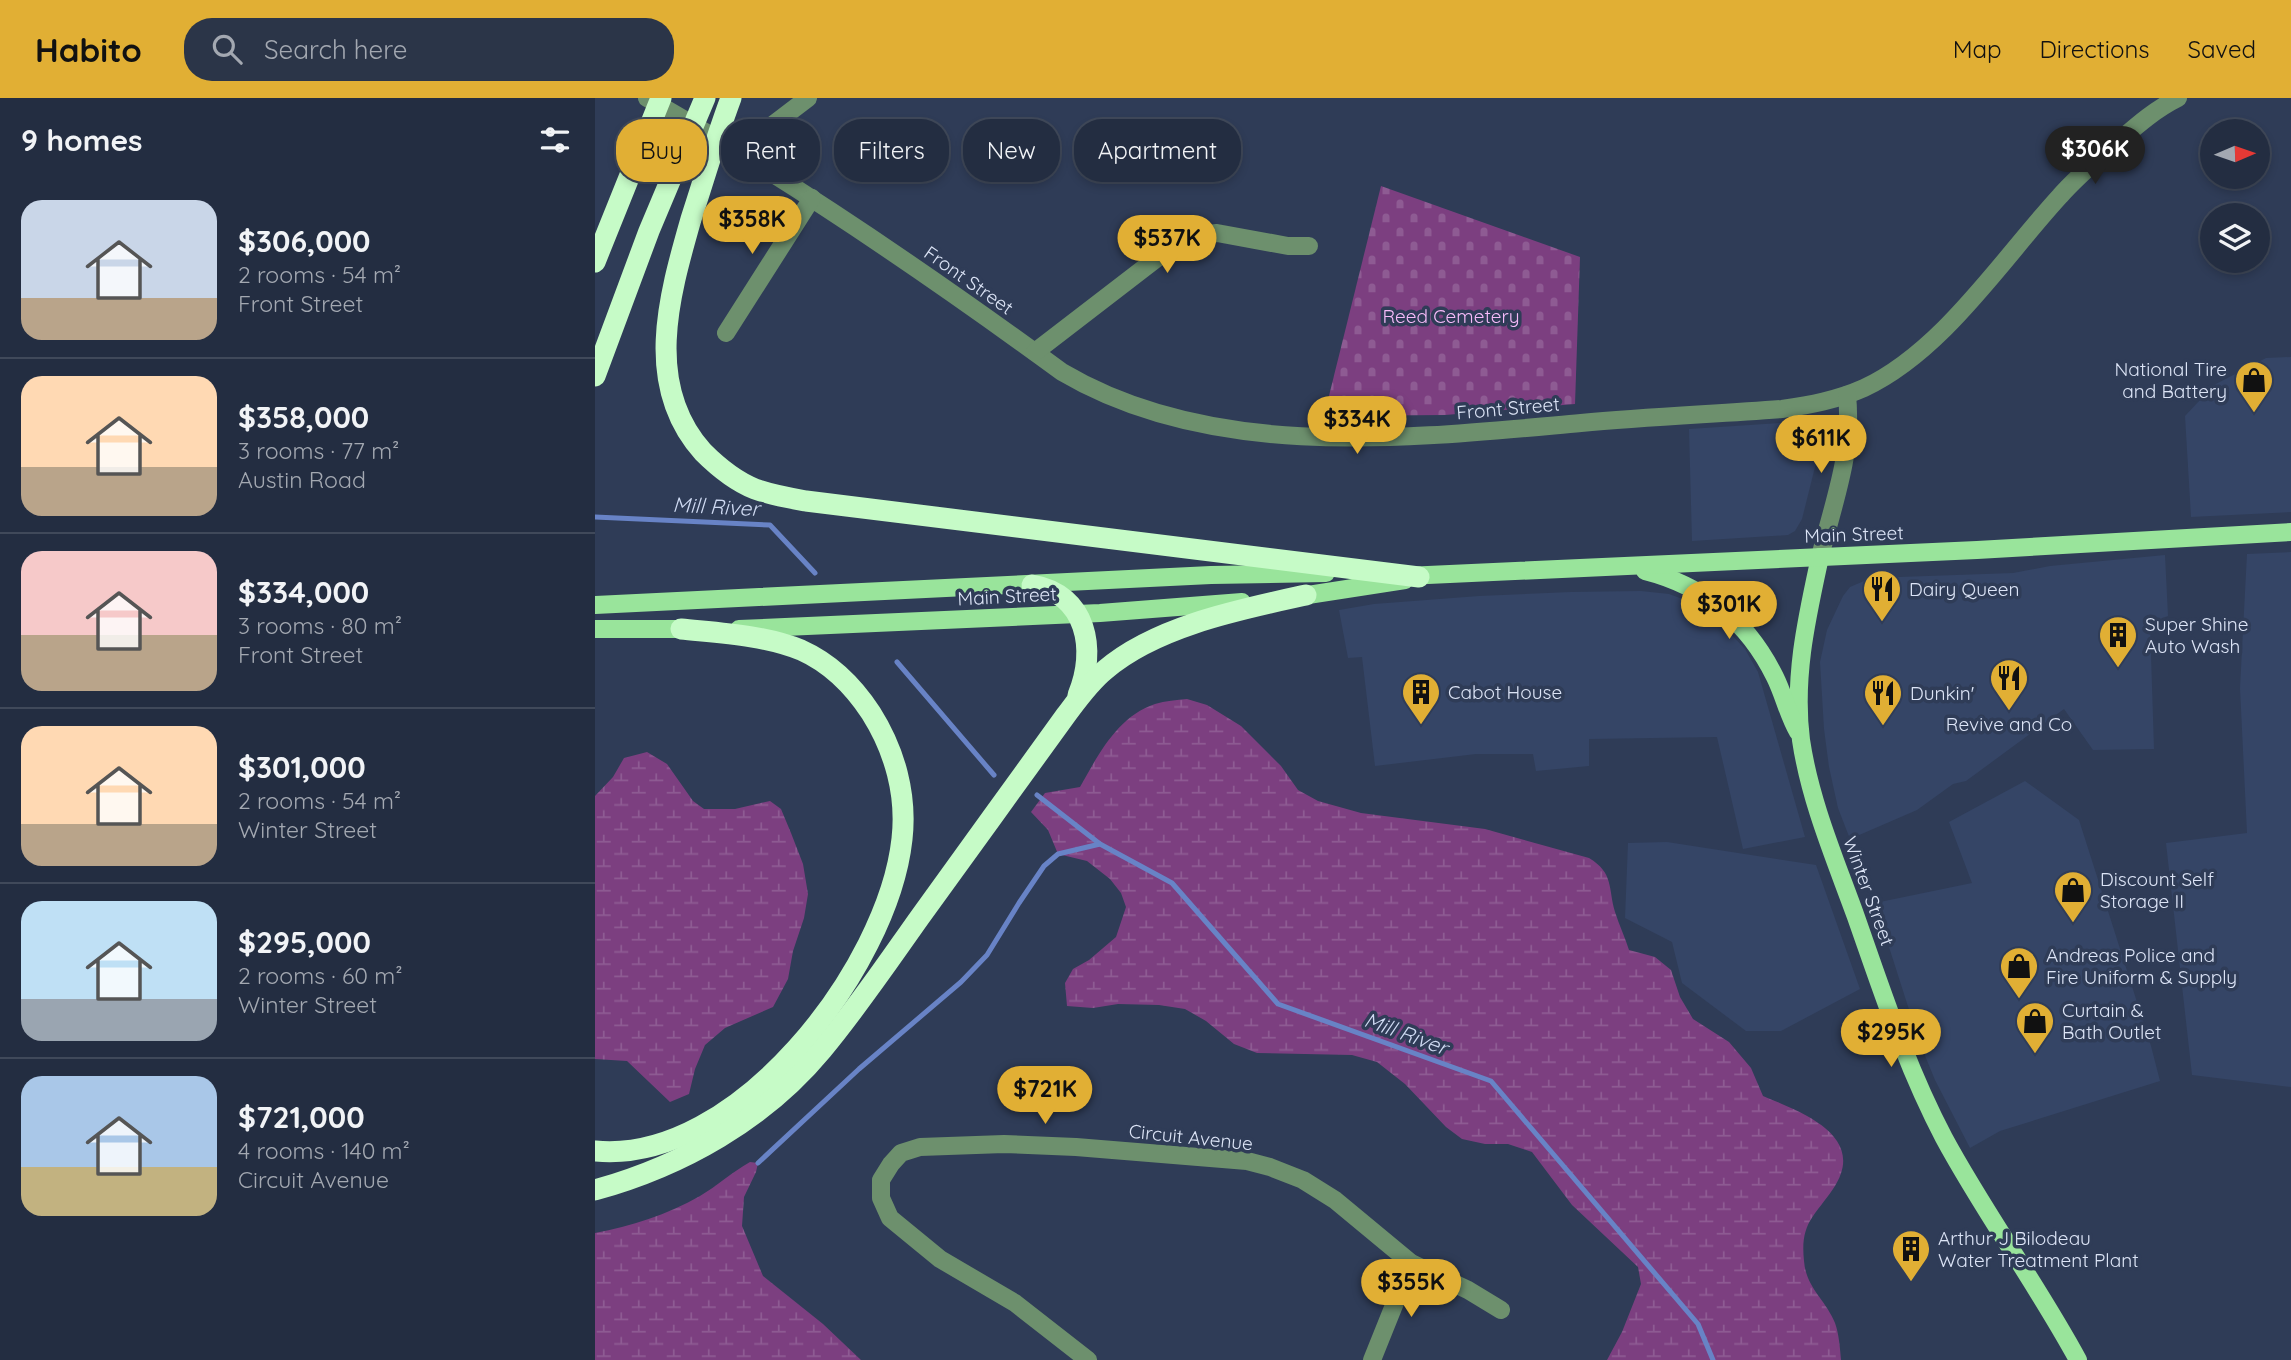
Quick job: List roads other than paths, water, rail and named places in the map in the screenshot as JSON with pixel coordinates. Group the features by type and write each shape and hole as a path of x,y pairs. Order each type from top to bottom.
{"highway":[{"path":"595,262 661,98"},
{"path":"595,376 656,213 705,98"},
{"path":"731,98 677,269 667,316 665,345 670,388 679,415 701,449 730,475 753,488 806,501 1419,577"},
{"path":"1033,585 1059,594 1078,614 1085,635 1086,669 1079,692 1066,715"},
{"path":"595,1190 649,1172 711,1143 763,1107 799,1076 844,1022 1066,715 1104,671 1139,647 1175,631 1307,595"},
{"path":"595,1151 641,1149 687,1133 736,1103 790,1055 832,1006 862,956 886,903 902,842 902,798 893,757 876,720 843,678 810,655 790,647 752,638 681,629"}],"main road":[{"name":"Main Street","path":"595,605 1261,574 1330,573 1419,577 2291,532"},
{"name":"Winter Street","path":"1820,557 1799,667 1801,739 1817,807 1915,1077 1945,1139 2078,1360"},
{"path":"1630,567 1665,576 1694,589 1715,602 1737,621 1755,643 1775,678 1801,739"},
{"name":"Main Street","path":"595,629 801,627 1078,614 1200,606 1307,595 1419,577"}],"street":[{"name":"Front Street","path":"647,98 721,141"},
{"path":"780,119 808,98"},
{"name":"Front Street","path":"787,182 1086,386 1110,397 1171,416 1223,428 1306,435 1404,437 1473,433 1781,408 1847,395 1885,375 1926,345 1970,301 2083,171 2143,119 2178,98"},
{"path":"726,333 812,198"},
{"path":"1035,352 1161,255 1194,236 1217,233 1288,246 1309,246"},
{"name":"Winter Street","path":"1820,557 1847,456 1847,395"},
{"name":"Circuit Avenue","path":"1088,1360 1015,1303 940,1259 890,1218 881,1198 881,1180 901,1153 920,1147 1004,1144 1247,1161 1270,1167 1303,1180 1335,1200 1411,1263 1468,1290 1501,1310"},
{"path":"1373,1360 1411,1263"}],"waterway":[{"name":"Mill River","path":"595,517 770,525 815,573"},
{"name":"Mill River","path":"897,662 994,775"},
{"name":"Mill River","path":"1037,795 1100,844 1172,883 1278,1004 1491,1081 1698,1324 1713,1360"},
{"path":"758,1163 859,1069 961,982 987,955 1044,866 1058,854 1100,844"}],"place":[{"name":"National Tire and Battery","path":"2254,414"},
{"name":"Dairy Queen","path":"1882,623"},
{"name":"Super Shine Auto Wash","path":"2118,669"},
{"name":"Revive and Co","path":"2009,712"},
{"name":"Cabot House","path":"1421,726"},
{"name":"Dunkin'","path":"1883,727"},
{"name":"Discount Self Storage II","path":"2073,924"},
{"name":"Andreas Police and Fire Uniform & Supply","path":"2019,1000"},
{"name":"Curtain & Bath Outlet","path":"2035,1055"},
{"name":"Arthur J Bilodeau Water Treatment Plant","path":"1911,1283"}],"park label":[{"name":"Reed Cemetery","path":"1451,316"}]}
